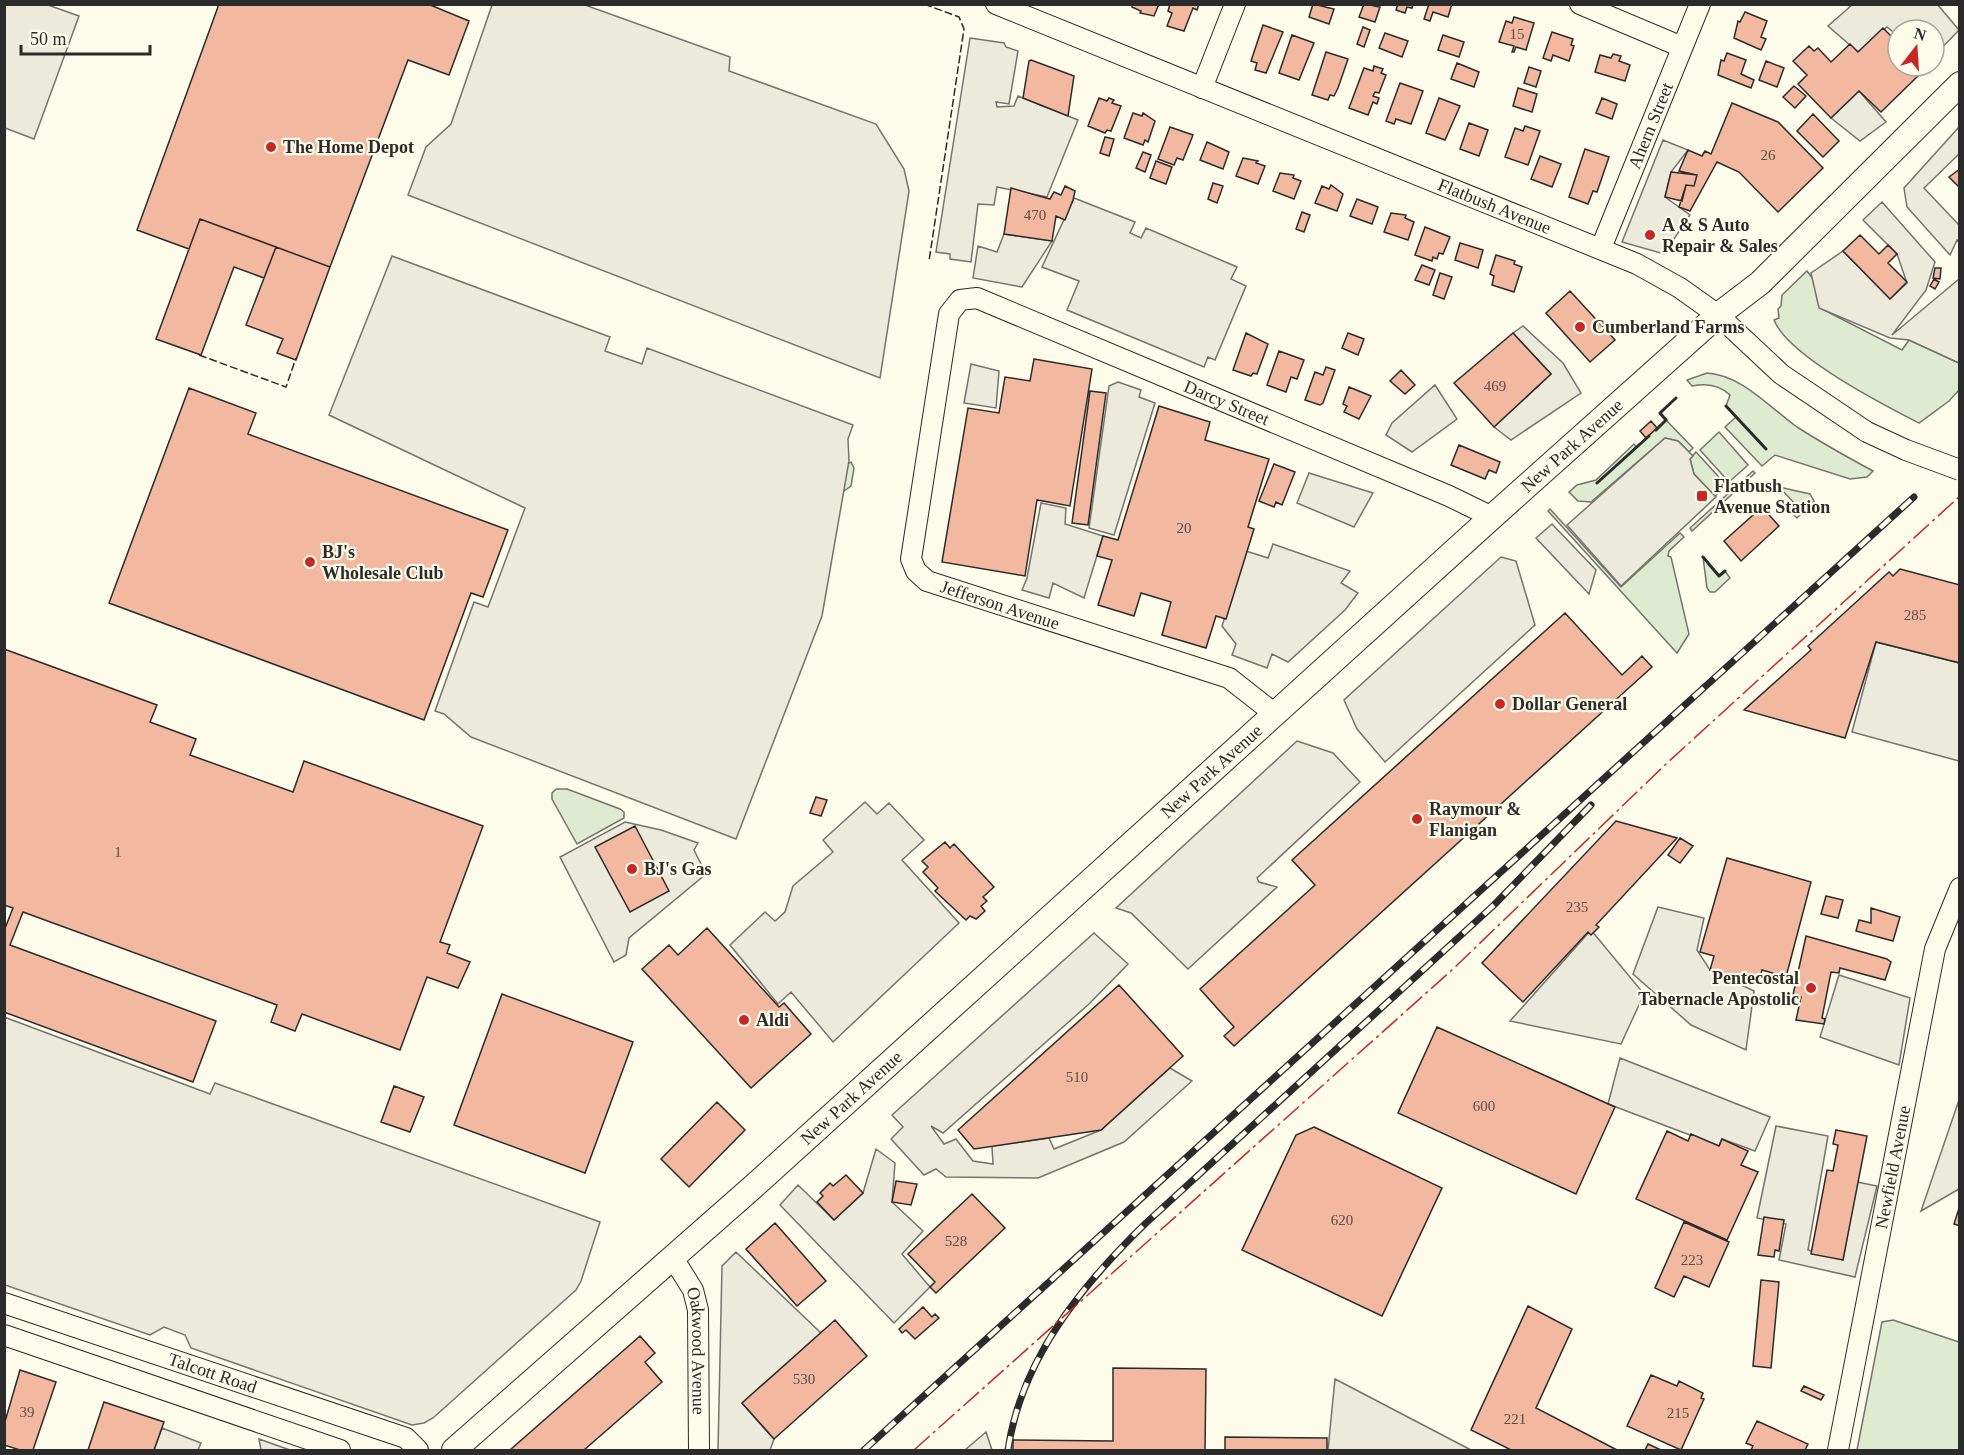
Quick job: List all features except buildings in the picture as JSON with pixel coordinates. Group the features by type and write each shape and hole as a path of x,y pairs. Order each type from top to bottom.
{"main road":[{"name":"New Park Avenue","path":"454,1450 673,1258 1718,315 1760,283 1959,84"}],"street":[{"path":"1202,88 1235,4"},
{"path":"1580,4 1682,47"},
{"name":"Ahern Street","path":"1601,248 1700,4"},
{"name":"Flatbush Avenue","path":"997,5 1637,264 1680,288 1718,315 1781,374 1867,432 1959,470"},
{"name":"Darcy Street","path":"960,300 977,298 1449,496 1492,517"},
{"name":"Jefferson Avenue","path":"960,300 949,314 911,559 916,572 927,581 1229,678 1275,714"},
{"name":"Newfield Avenue","path":"1838,1450 1935,949 1959,888"},
{"name":"Oakwood Avenue","path":"673,1258 686,1275 698,1310 699,1450"},
{"name":"Talcott Road","path":"4,1303 406,1438 418,1450"},
{"name":"Talcott Road","path":"4,1335 340,1450"},
{"path":"153,1386 163,1357"}],"green space":[{"path":"1807,271 1813,279 1820,308 1902,350 1909,340 1959,363 1959,390 1949,401 1919,423 1817,364 1783,334 1774,320 1779,318 1778,309 1781,306 1782,295"},
{"path":"1707,373 1720,375 1744,386 1797,427 1873,471 1867,477 1850,479 1775,455 1762,466 1725,427 1736,417 1726,406 1730,395 1712,385 1692,386 1687,380"},
{"path":"1666,420 1693,448 1689,452 1678,441 1665,438 1591,502 1578,501 1569,492 1577,485 1596,480 1634,444 1636,446 1633,450"},
{"path":"1719,432 1748,465 1729,482 1700,450"},
{"path":"1696,452 1727,486 1715,496 1694,474 1690,459"},
{"path":"851,462 854,468 851,486 844,491 840,490 848,464"},
{"path":"1753,471 1755,473 1692,531 1690,528"},
{"path":"1779,487 1810,494 1814,501 1797,518 1791,512 1797,506"},
{"path":"1550,509 1621,587 1680,533 1684,537 1669,551 1668,556 1671,557 1689,634 1677,653 1548,511"},
{"path":"1703,557 1719,575 1725,571 1730,578 1715,592 1710,592 1707,588"},
{"path":"556,789 567,789 620,809 624,812 624,818 577,844 552,799 552,793"},
{"path":"1893,1320 1959,1342 1959,1450 1857,1450 1882,1322"}],"shaded area":[{"path":"1937,4 1959,30 1946,44 1946,18 1886,18 1886,28 1858,52 1828,26 1852,5"},
{"path":"4,5 48,5 79,16 34,139 5,128"},
{"path":"492,5 585,5 730,57 729,71 876,124 904,169 909,191 880,378 408,195 426,147 451,124"},
{"path":"970,38 1004,43 1006,47 1018,51 1009,104 996,102 997,107 1014,106 1018,96 1078,120 1047,197 997,187 994,205 978,204 971,262 950,259 950,254 936,252"},
{"path":"1859,91 1886,122 1860,141 1831,118"},
{"path":"1959,127 1959,154 1924,188 1959,225 1959,241 1957,240 1950,255 1907,207 1904,188"},
{"path":"1663,140 1688,150 1671,172 1665,197 1690,215 1664,254 1622,242"},
{"path":"1074,198 1135,222 1130,233 1141,238 1146,228 1237,267 1231,279 1246,286 1215,360 1208,357 1204,367 1067,310 1079,281 1042,267"},
{"path":"1882,202 1935,262 1926,290 1892,335 1959,279 1959,363 1909,340 1890,338 1819,308 1811,273 1843,251 1890,299 1907,283 1897,254 1863,220"},
{"path":"1004,234 1052,241 1022,287 973,278 978,246 997,252"},
{"path":"392,256 610,337 605,351 642,364 647,348 853,425 848,439 849,461 822,616 736,839 471,737 444,714 435,711 474,602 488,607 525,508 329,415"},
{"path":"1523,326 1563,363 1581,393 1511,440 1494,427 1551,374 1513,333"},
{"path":"971,364 999,371 996,408 964,403"},
{"path":"1118,382 1141,390 1139,397 1155,403 1114,535 1089,528 1109,386"},
{"path":"1435,385 1457,419 1412,452 1386,435 1392,423"},
{"path":"1665,438 1678,441 1693,456 1690,459 1694,474 1716,497 1621,586 1567,525"},
{"path":"1309,473 1373,493 1354,527 1297,503"},
{"path":"1041,503 1066,508 1065,524 1103,536 1084,598 1053,583 1049,598 1022,590 1027,578"},
{"path":"1552,524 1596,570 1589,594 1536,538"},
{"path":"1273,544 1350,571 1341,583 1358,593 1345,610 1288,662 1272,654 1267,668 1232,655 1236,644 1222,626 1246,551 1268,558"},
{"path":"1501,557 1516,561 1535,625 1385,762 1357,729 1344,700"},
{"path":"1876,642 1959,663 1959,761 1852,732"},
{"path":"1297,741 1333,753 1360,782 1257,878 1259,882 1277,887 1188,969 1131,913 1116,908"},
{"path":"865,802 877,814 889,803 924,840 902,860 959,923 833,1042 791,992 778,1004 730,945 765,912 775,921 785,912 793,886 833,852 823,840"},
{"path":"625,822 661,830 698,843 694,850 706,874 629,938 626,955 614,962 560,857"},
{"path":"1658,907 1704,918 1697,950 1710,970 1754,991 1746,1050 1691,1025 1633,974"},
{"path":"1591,930 1644,994 1621,1044 1510,1021"},
{"path":"1094,933 1128,964 1089,1004 943,1133 931,1126 944,1144 956,1139 973,1161 993,1164 992,1146 1049,1138 1054,1149 1101,1130 1170,1068 1192,1081 1124,1142 1038,1178 946,1177 936,1169 924,1175 891,1139 903,1127 892,1115"},
{"path":"1839,975 1910,998 1899,1065 1820,1037"},
{"path":"4,1017 210,1094 215,1083 600,1222 581,1281 576,1290 433,1418 424,1423 412,1425 191,1348 185,1335 164,1327 150,1335 5,1285"},
{"path":"1620,1058 1770,1117 1755,1151 1722,1139 1719,1146 1608,1104"},
{"path":"1959,1100 1959,1189 1921,1211"},
{"path":"1776,1126 1828,1136 1808,1250 1843,1260 1857,1182 1877,1186 1855,1277 1779,1260 1786,1224 1757,1218"},
{"path":"876,1149 895,1163 892,1202 923,1231 902,1254 930,1287 894,1323 780,1205 798,1185 834,1220 863,1193"},
{"path":"736,1252 821,1333 742,1403 774,1439 770,1450 718,1450 722,1266"},
{"path":"1335,1379 1471,1450 1328,1450"},
{"path":"162,1428 201,1443 198,1450 154,1450"},
{"path":"986,1432 992,1450 965,1450"},
{"path":"259,1439 290,1450 261,1450"}],"railway":[{"path":"864,1450 1914,497"},
{"path":"1008,1450 1015,1417 1026,1385 1041,1355 1058,1326 1099,1272 1146,1223 1494,905 1591,805"}],"fence":[{"path":"924,4 959,17 964,29 929,261"},
{"path":"199,355 286,387 296,358"}],"wall":[{"path":"1656,430 1666,420 1660,413 1676,398"},
{"path":"1726,406 1766,449"},
{"path":"1597,483 1649,436"},
{"path":"1703,557 1719,576 1725,571"}],"power":[{"path":"914,1450 1452,970 1666,764 1960,496"}],"place":[{"name":"The Home Depot","path":"271,147"},
{"name":"A & S Auto Repair & Sales","path":"1650,235"},
{"name":"Cumberland Farms","path":"1580,327"},
{"name":"Flatbush Avenue Station","path":"1702,496"},
{"name":"BJ's Wholesale Club","path":"310,562"},
{"name":"Dollar General","path":"1500,704"},
{"name":"Raymour & Flanigan","path":"1417,819"},
{"name":"BJ's Gas","path":"632,869"},
{"name":"Pentecostal Tabernacle Apostolic","path":"1811,988"},
{"name":"Aldi","path":"744,1020"}]}
